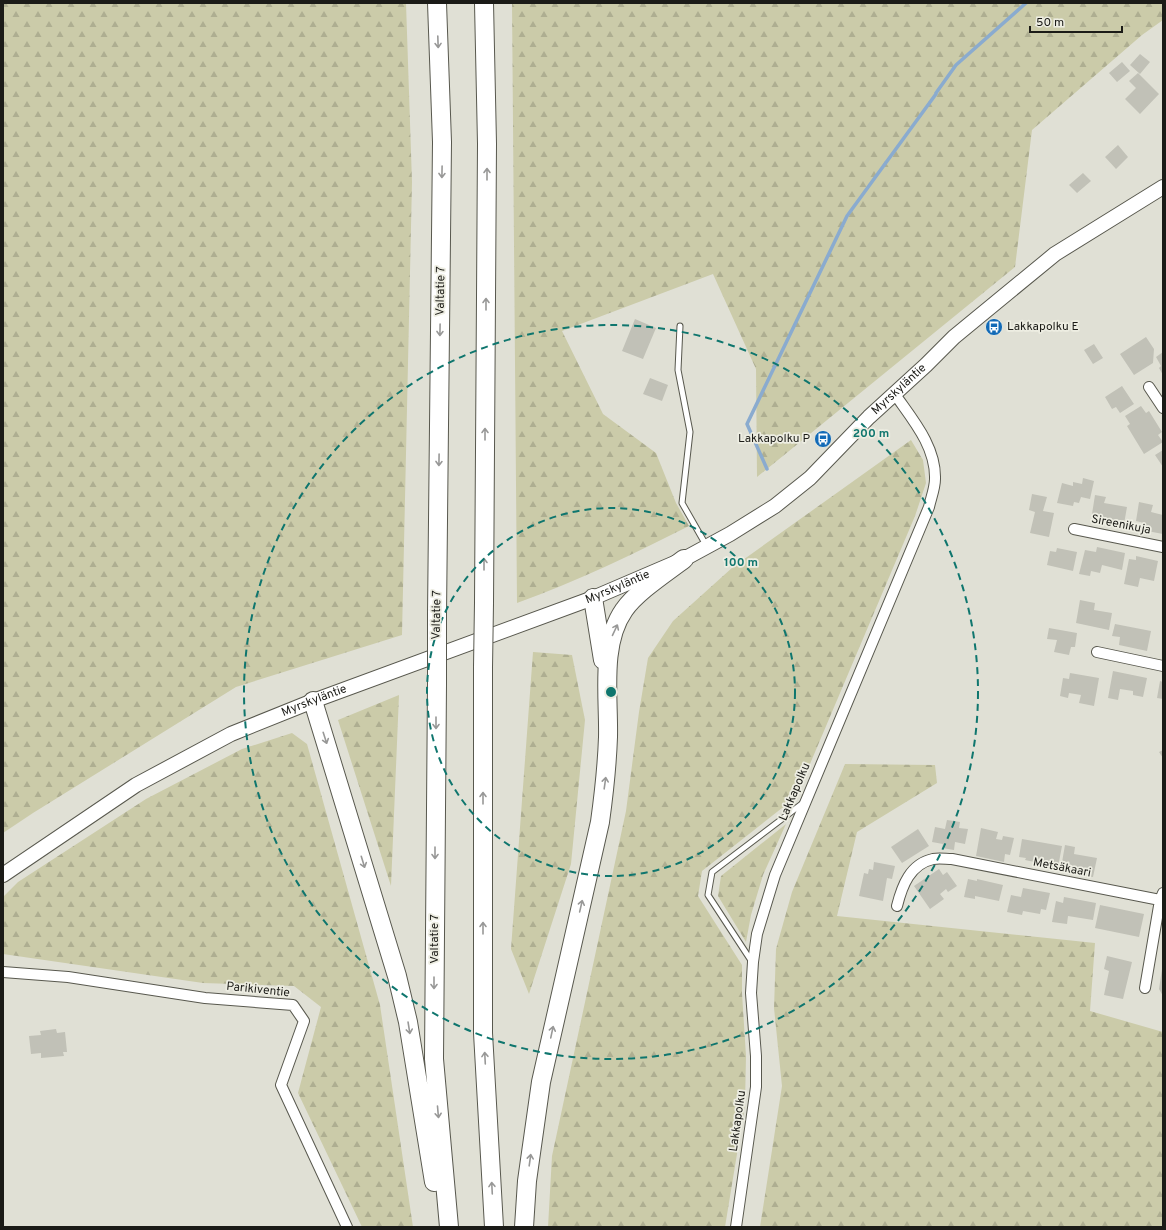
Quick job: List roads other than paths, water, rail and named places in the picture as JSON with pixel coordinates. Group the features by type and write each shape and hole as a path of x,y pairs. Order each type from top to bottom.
{"highway":[{"name":"Valtatie 7","path":"437,3 442,142 434,1059 449,1227"},
{"path":"484,3 487,152 483,667 483,1034 494,1227"},
{"path":"524,1227 527,1181 541,1082 600,822 606,771 608,736 607,682 612,636 624,610 642,592 684,558"},
{"path":"593,598 607,682"},
{"path":"313,701 397,976 408,1022 441,1227"}],"street":[{"name":"Myrskyläntie","path":"3,875 136,785 231,734 313,701 593,598 684,558 730,534 775,506 810,478 894,393 926,365 954,337 1055,254 1163,187"},
{"path":"1149,387 1163,408"},
{"name":"Lakkapolku","path":"736,1227 756,1087 756,1056 751,993 757,934 775,875 929,506 935,480 932,453 913,419 894,393"},
{"name":"Sireenikuja","path":"1074,529 1163,547"},
{"path":"1097,652 1163,666"},
{"name":"Metsäkaari","path":"897,906 902,886 910,873 921,864 933,859 952,859 1162,897 1145,988"},
{"name":"Parikiventie","path":"3,972 68,977 204,998 293,1006 304,1021 281,1084 347,1227"}],"lane":[{"path":"680,326 678,370 690,432 682,503 707,546"},
{"path":"753,962 708,895 712,872 806,801"}],"waterway":[{"path":"936,93 956,65 1026,3"},
{"path":"767,469 747,424 847,216 936,94"}],"place":[{"name":"Lakkapolku E","path":"994,327"},
{"name":"Lakkapolku P","path":"823,439"}]}
